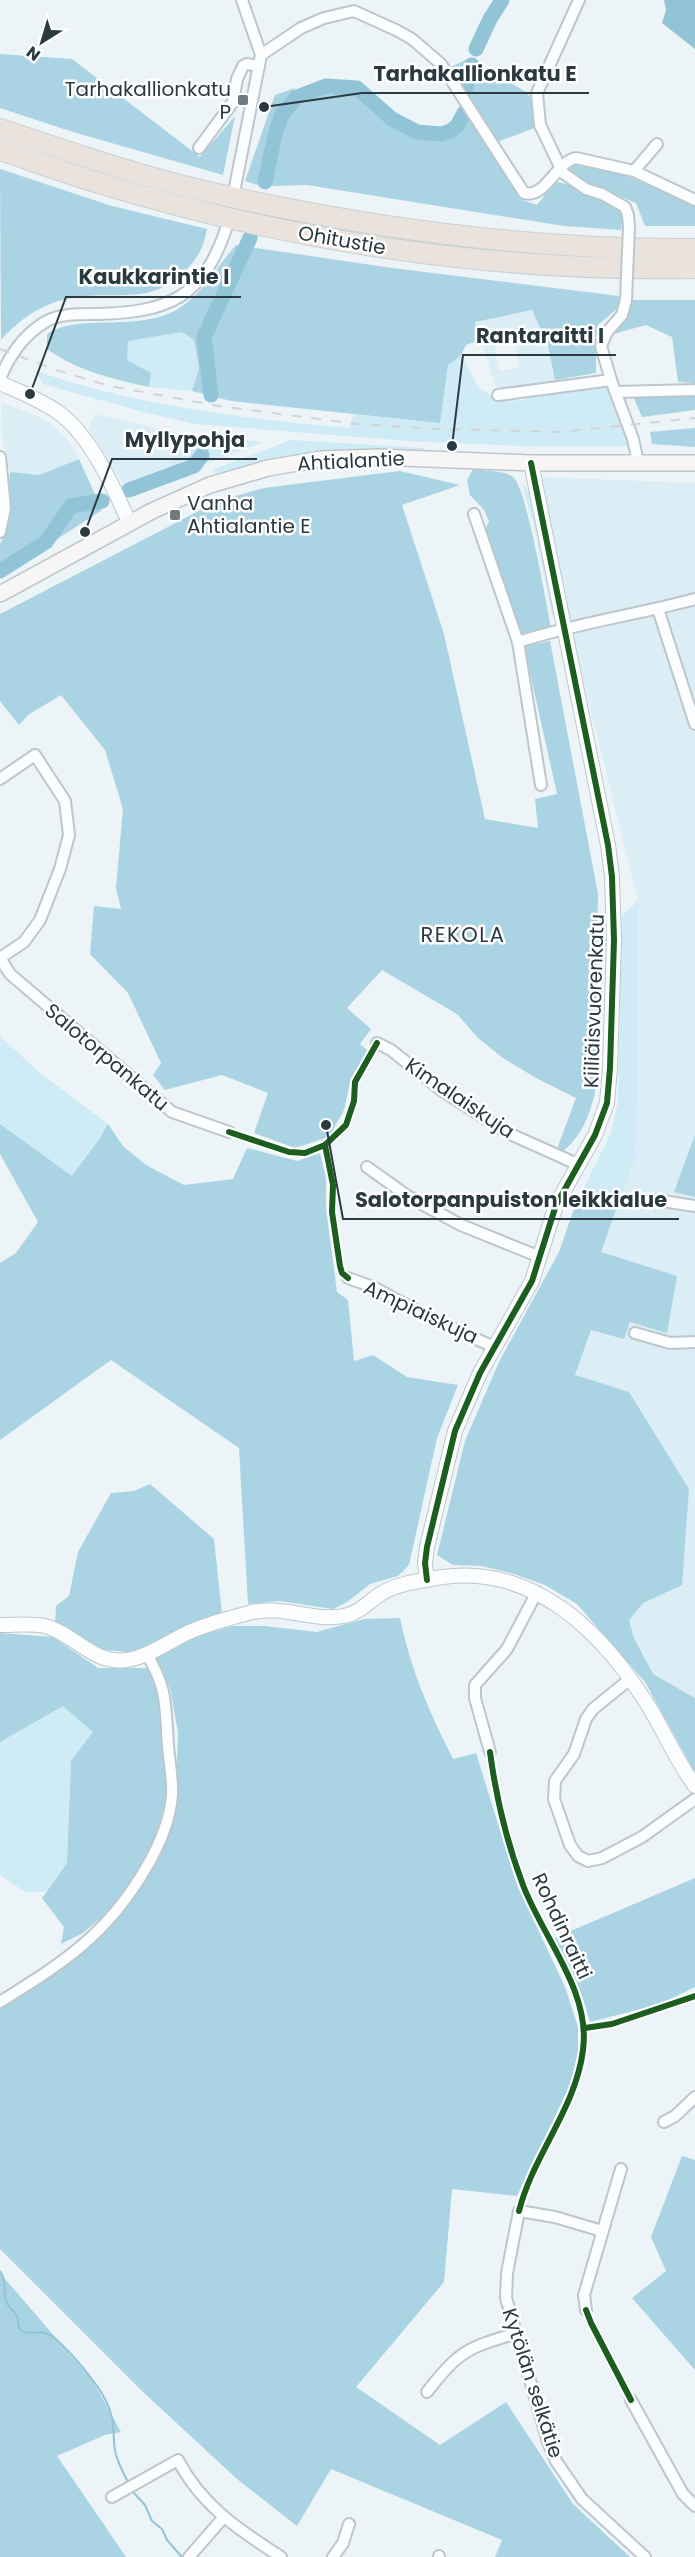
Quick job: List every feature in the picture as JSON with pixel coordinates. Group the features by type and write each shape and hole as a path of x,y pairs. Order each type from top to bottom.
{"highway":[{"name":"Ohitustie","path":"0,129 202,190 304,212 522,244 695,249"},
{"name":"Ohitustie","path":"0,150 100,183 192,208 297,232 410,252 520,264 695,268"}],"main road":[{"name":"Ahtialantie","path":"0,594 129,522 210,485 268,468 321,459 379,457 531,463 695,463"}],"street":[{"path":"235,187 260,61 243,0"},
{"path":"579,0 537,93 540,125 559,167 571,180 625,207 629,227 626,300 622,315 607,332 601,346 633,439 638,462"},
{"path":"198,148 233,102 237,79 243,66 260,61 301,28 352,5 412,39 441,64 524,193 535,192 559,167 576,158 634,171 695,200"},
{"path":"634,171 657,144"},
{"path":"129,522 103,470 76,428 52,408 0,381 12,354 26,337 46,321 63,316 151,309 173,301 192,288 207,272 226,226"},
{"path":"498,394 611,380"},
{"path":"617,392 695,390"},
{"path":"0,457 5,508 0,532"},
{"name":"Kiiliäisvuorenkatu","path":"427,1580 425,1563 427,1547 455,1431 475,1382 532,1281 556,1205 595,1135 607,1103 614,909 608,845 531,463"},
{"path":"474,514 518,642 542,785"},
{"path":"518,642 564,627 658,609 695,599"},
{"path":"658,609 695,724"},
{"path":"0,779 35,755 65,801 69,835 60,869 40,920 24,942 0,958"},
{"name":"Salotorpankatu","path":"0,958 10,974 172,1113 229,1132"},
{"name":"Kimalaiskuja","path":"377,1043 391,1050 441,1090 508,1133 578,1164"},
{"path":"367,1167 409,1197 461,1225 540,1257"},
{"path":"656,1200 695,1206"},
{"name":"Ampiaiskuja","path":"348,1278 373,1287 430,1318 494,1347"},
{"path":"635,1333 670,1342 695,1342"},
{"path":"0,1625 46,1627 93,1655 112,1661 130,1660 190,1632 254,1611 280,1611 327,1617 343,1616 355,1613 390,1589 445,1577 482,1578 519,1585 555,1602 586,1628 630,1679 695,1786"},
{"path":"490,1752 475,1698 475,1685 507,1649 537,1592"},
{"path":"0,2002 60,1963 88,1942 112,1919 132,1893 160,1844 172,1795 164,1689 159,1674 146,1653"},
{"path":"630,1679 593,1709 586,1719 574,1754 555,1781 554,1799 570,1845 578,1856 588,1861 602,1858 642,1837 695,1799"},
{"path":"664,2122 695,2097"},
{"path":"586,2310 584,2295 621,2169"},
{"name":"Kytölän selkätie","path":"602,2231 555,2217 519,2211 505,2285 509,2310 540,2417 556,2461 588,2506 645,2557"},
{"path":"427,2392 459,2355 470,2348 517,2333"},
{"path":"630,2400 683,2494 695,2506"},
{"path":"112,2497 178,2460 196,2490 223,2518 281,2557"},
{"path":"189,2557 223,2518"},
{"path":"333,2557 343,2543 350,2524"}],"shaded area":[{"path":"664,0 695,0 695,49 662,23 666,10"},
{"path":"0,54 72,59 200,157 235,116 223,175 73,132 0,108"},
{"path":"469,58 526,92 534,100 537,127 497,142 449,68"},
{"path":"295,88 274,118 265,161 257,185 245,181 275,95"},
{"path":"326,92 357,95 389,125 417,136 454,137 468,113 522,200 537,205 555,182 564,183 600,198 623,215 621,230 564,226 307,185 271,186 288,115 301,101"},
{"path":"571,165 618,173 695,206 695,226 645,226 636,203 575,177 569,172"},
{"path":"0,169 112,206 207,229 203,246 187,269 160,289 132,295 88,296 60,300 32,313 1,340"},
{"path":"236,245 392,268 619,296 618,308 599,324 596,338 596,373 555,380 548,345 532,310 475,322 481,340 466,345 461,355 448,365 440,423 231,401 192,391 199,368 194,340 182,332 128,341 127,360 151,373 149,387 83,369 47,349 47,334 60,328 76,324 148,320 181,307 204,286"},
{"path":"633,300 695,300 695,383 678,382 672,337 646,325 613,334 625,319"},
{"path":"532,310 548,345 555,380 504,389 496,387 475,322","holes":["515,343 519,368 499,371 495,346"]},
{"path":"182,332 194,340 199,368 192,391 149,387 151,373 127,360 128,341"},
{"path":"461,355 478,387 495,398 520,401 535,395 599,384 608,390 630,442 628,446 521,446 408,441 195,424 43,384 36,371 151,402 230,415 349,428 354,414 440,423 448,365"},
{"path":"633,396 695,397 695,410 642,417"},
{"path":"1,402 42,418 54,426 67,439 79,459 39,475 10,472 2,438"},
{"path":"95,414 176,433 168,473 126,489 89,429"},
{"path":"695,428 695,447 652,444 650,432"},
{"path":"176,433 263,442 202,465 169,470"},
{"path":"291,440 424,448 424,452 308,454 215,473 212,470"},
{"path":"79,459 102,510 0,576 0,544 6,531 10,472 39,475"},
{"path":"473,469 506,473 514,478 519,487 525,503 541,573 551,628 519,632 484,533 489,521 484,510 470,495 467,480"},
{"path":"400,471 460,485 402,505 444,634 485,819 538,828 535,799 557,794 524,646 550,641 598,894 595,1093 584,1125 563,1151 557,1149 576,1098 503,1058 478,1038 457,1014 382,970 347,1008 371,1029 360,1044 368,1051 351,1078 344,1110 329,1137 295,1148 254,1133 268,1093 222,1075 165,1090 153,1075 161,1063 128,993 90,954 94,906 121,909 116,888 123,809 105,750 61,695 28,715 19,725 0,701 0,614 218,501 264,488"},
{"path":"540,477 695,483 695,1698 653,1674 634,1638 629,1620 643,1603 682,1585 629,1392 575,1376 591,1330 630,1322 677,1276 600,1252 635,1160 638,1076 638,901 574,642"},
{"path":"524,484 531,496 558,615 552,615 534,526 523,489"},
{"path":"638,901 638,1076 635,1160 619,1201 576,1203 611,1133 618,1102 622,915"},
{"path":"0,1036 40,1073 108,1124 72,1177 0,1124"},
{"path":"0,1124 72,1176 108,1124 123,1146 146,1165 184,1185 233,1179 247,1148 297,1161 320,1153 326,1178 326,1208 337,1292 348,1300 354,1361 373,1355 407,1377 458,1385 437,1438 409,1565 398,1576 370,1584 347,1602 333,1609 279,1601 248,1604 239,1448 111,1360 0,1440 0,1263 16,1253 38,1222 0,1154"},
{"path":"695,1135 695,1197 674,1192"},
{"path":"619,1201 601,1252 677,1276 667,1333 630,1322 624,1339 591,1330 575,1375 629,1392 689,1489 682,1585 643,1603 629,1620 634,1638 653,1674 695,1698 695,1773 645,1682 577,1604 545,1585 514,1574 482,1566 453,1565 437,1555 465,1441 499,1362 559,1252 576,1203"},
{"path":"150,1484 214,1539 222,1614 135,1653 97,1649 55,1624 56,1606 69,1596 78,1552 111,1493 134,1491"},
{"path":"400,1618 409,1655 422,1690 453,1759 476,1753 517,1885 565,1987 578,2027 578,2051 571,2083 517,2196 452,2189 444,2282 356,2387 440,2445 506,2402 573,2504 630,2557 495,2557 502,2540 331,2469 297,2526 237,2479 142,2391 0,2249 0,2009 19,1995 135,1892 176,1801 178,1732 170,1688 153,1658 194,1637 233,1626 264,1626 317,1632 364,1619"},
{"path":"0,1633 53,1637 98,1668 149,1668 159,1687 167,1795 154,1842 130,1886 111,1909 83,1933 61,1944 64,1927 42,1898 67,1863 71,1761 93,1732 63,1706 0,1742"},
{"path":"63,1706 94,1732 71,1761 67,1863 45,1892 25,1892 0,1875 0,1742"},
{"path":"695,1878 695,1987 660,2004 590,2022 574,1979 552,1939"},
{"path":"682,2156 695,2160 695,2370 632,2298 666,2271 651,2237"},
{"path":"0,2273 93,2381 121,2432 105,2435 57,2456 126,2557 0,2557"}],"waterway":[{"path":"476,49 502,0"},
{"path":"466,88 472,65"},
{"path":"265,182 282,114 297,97 326,86 357,88 392,119 417,132 442,134 450,131 457,126 464,113"},
{"path":"211,395 204,337 250,238"},
{"path":"129,490 194,466 202,455"},
{"path":"0,571 46,542 71,506 102,501"},
{"path":"0,2271 4,2280 8,2306 17,2316 20,2329 26,2332 46,2333 57,2340 81,2365 102,2394 112,2416 114,2446 127,2480"},
{"path":"134,2493 145,2505 152,2521 162,2529 167,2540 181,2556"}],"railway":[{"path":"0,349 56,370 110,386 219,406 357,424 438,429 561,432 695,418"}],"cycle path":[{"path":"427,1580 425,1563 427,1547 455,1431 480,1373 532,1281 556,1205 595,1135 607,1103 614,940 612,877 608,845 531,463"},
{"path":"229,1132 289,1152 305,1153 325,1145 346,1125 354,1101 355,1082 377,1043"},
{"path":"325,1145 333,1185 332,1212 340,1266 342,1273 348,1278"},
{"name":"Rohdinraitti","path":"490,1752 495,1786 517,1869 532,1905 573,1986 584,2028 583,2050 572,2092 525,2190 519,2211"},
{"path":"585,2028 612,2024 695,1996"},
{"path":"586,2310 631,2400"}],"place":[{"name":"Tarhakallionkatu P","path":"243,100"},
{"name":"Tarhakallionkatu E","path":"264,107"},
{"name":"Kaukkarintie I","path":"30,394"},
{"name":"Rantaraitti I","path":"452,446"},
{"name":"Vanha Ahtialantie E","path":"175,515"},
{"name":"Myllypohja","path":"85,532"},
{"name":"Salotorpanpuiston leikkialue","path":"326,1125"}],"district":[{"name":"REKOLA","path":"463,934"}]}
